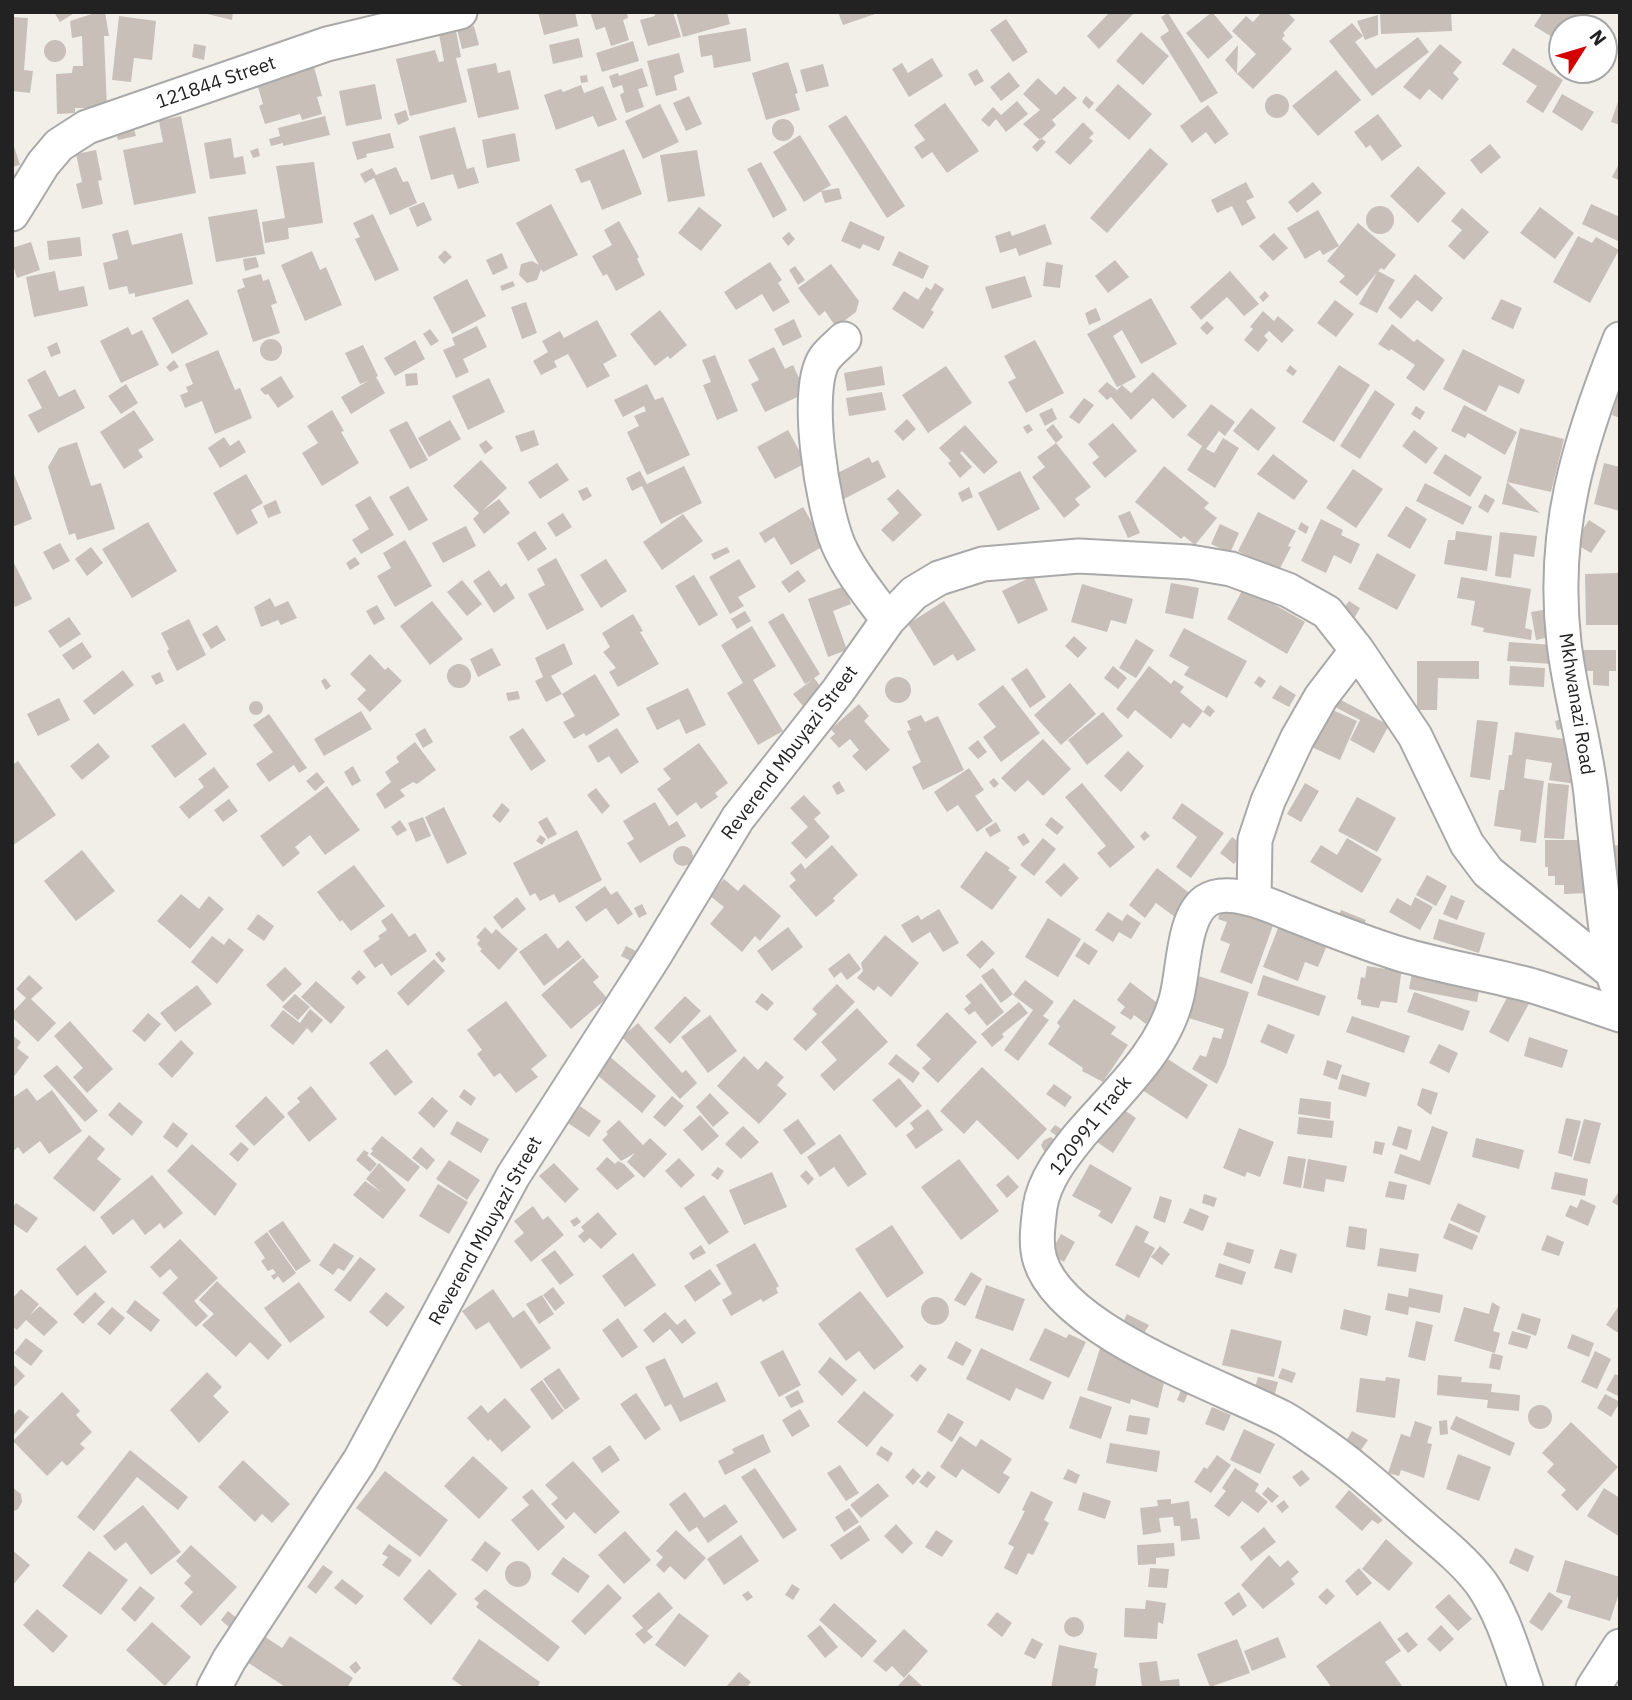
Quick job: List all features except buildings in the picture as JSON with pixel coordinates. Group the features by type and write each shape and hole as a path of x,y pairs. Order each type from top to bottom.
{"street":[{"name":"121844 Street","path":"12,214 43,164 59,145 87,127 327,44 460,12"},
{"path":"844,339 824,359 816,383 818,463 823,497 838,544 855,577 888,620"},
{"name":"Mkhwanazi Road","path":"1616,982 1586,753 1570,684 1564,641 1561,561 1564,519 1578,455 1597,396 1620,339"},
{"name":"Reverend Mbuyazi Street","path":"214,1688 229,1660 360,1460 513,1176 654,956 738,818 838,691 888,620 914,593 939,578 983,564 1079,556 1190,562 1217,567 1288,590 1327,612 1357,650 1415,736 1466,844 1488,872 1616,982"},
{"path":"1254,900 1255,840 1268,801 1297,739 1321,697 1357,650"},
{"name":"120991 Track","path":"1525,1688 1502,1619 1481,1583 1453,1553 1376,1485 1319,1441 1285,1419 1188,1376 1078,1312 1055,1289 1040,1262 1037,1241 1041,1202 1046,1183 1069,1148 1157,1046 1171,1018 1180,987 1190,922 1204,902 1220,895 1254,900 1402,955 1534,987 1620,1015"},
{"path":"1593,1688 1620,1646"}]}
